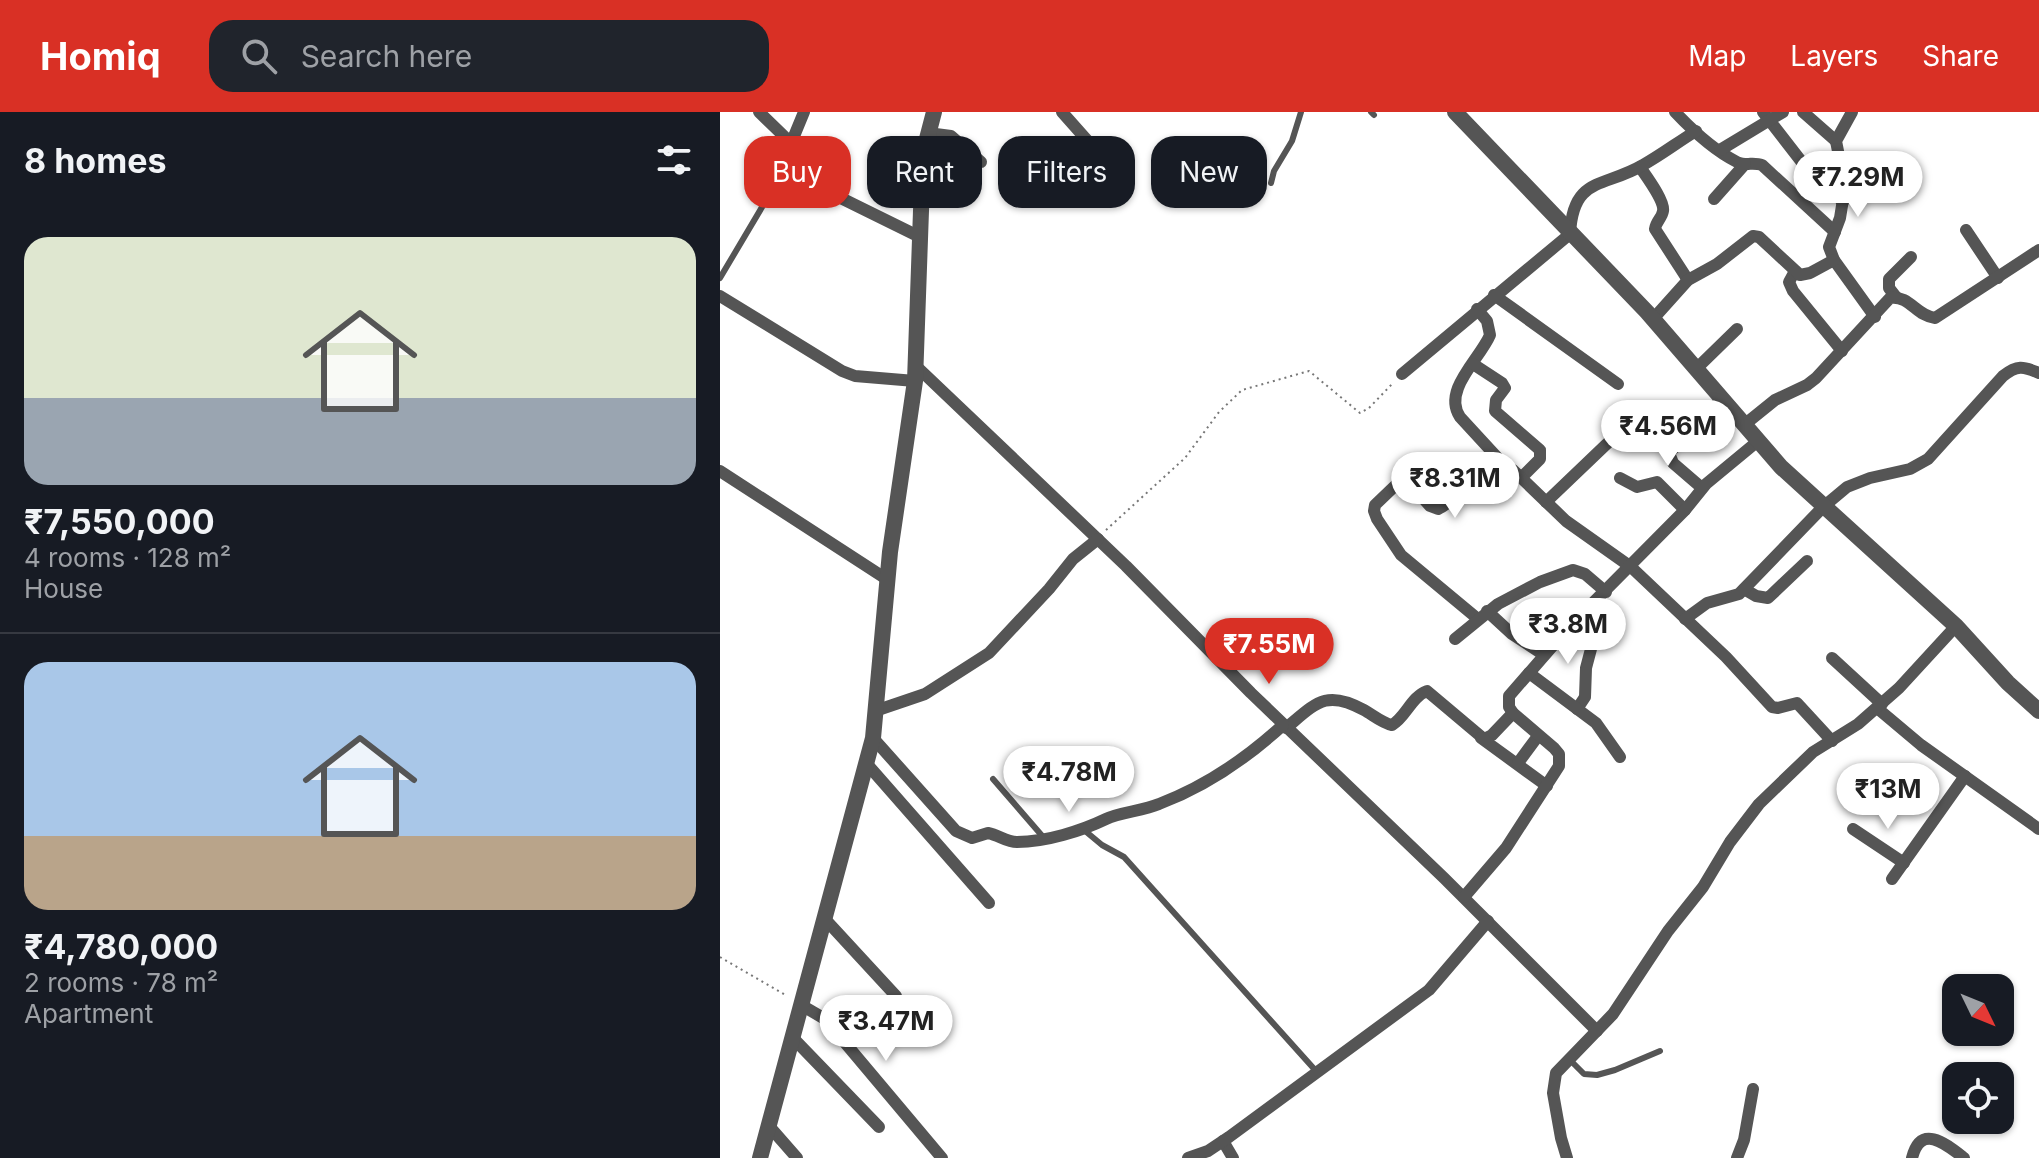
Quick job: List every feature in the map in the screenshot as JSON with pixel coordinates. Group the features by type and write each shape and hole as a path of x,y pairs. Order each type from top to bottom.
{"street":[{"path":"759,112 784,136"},
{"path":"794,136 804,112"},
{"path":"760,1158 873,738 888,580 916,373 923,154 934,112"},
{"path":"1062,112 1083,136"},
{"path":"1455,112 1653,319 1781,467 1956,626 2008,683 2039,711"},
{"path":"1675,112 1740,164 1752,162 1762,165 1835,232"},
{"path":"1720,150 1766,116 1783,112"},
{"path":"1803,112 1836,141"},
{"path":"1852,112 1836,141 1837,159 1844,177 1843,202 1829,247 1834,260 1875,317"},
{"path":"1766,116 1801,161 1843,202"},
{"path":"1402,374 1570,234 1574,205 1587,191 1604,180 1640,167 1696,131"},
{"path":"928,133 951,136"},
{"path":"1714,199 1745,164"},
{"path":"1640,167 1663,204 1655,229 1688,280"},
{"path":"851,203 920,237"},
{"path":"1966,230 1998,278"},
{"path":"1653,319 1688,280 1717,264 1753,236 1759,237 1795,271 1805,275 1834,260"},
{"path":"1744,425 1775,400 1807,385 1890,298 1909,302 1924,316 1935,318 2039,250"},
{"path":"1896,297 1889,288 1889,279 1911,257"},
{"path":"1795,271 1789,282 1793,291 1842,351"},
{"path":"1494,295 1618,384"},
{"path":"720,296 842,371 855,376 916,373 1098,539 1597,1031"},
{"path":"1477,309 1487,321 1490,335 1456,392 1457,413 1506,467 1522,477 1579,532 1631,567 1737,668 1772,707 1797,703 1832,741"},
{"path":"1696,369 1737,329"},
{"path":"1473,364 1505,388 1496,400 1495,411 1540,450 1540,459 1522,477"},
{"path":"1685,619 1707,603 1733,597 1744,589 1823,507 1847,487 1922,464 2003,376 2014,368 2020,366 2039,373"},
{"path":"1702,488 1673,463 1669,453 1722,399"},
{"path":"1546,502 1614,437"},
{"path":"1464,897 1506,848 1559,766 1560,760 1554,748 1513,713 1509,707 1509,696 1570,626 1631,567 1702,488 1758,441"},
{"path":"1506,467 1495,470 1438,509 1433,509 1410,483 1403,480 1375,505 1374,511 1401,555 1544,655"},
{"path":"720,471 888,580"},
{"path":"1620,478 1637,487 1657,482 1685,510"},
{"path":"875,711 925,694 989,653 1073,559 1098,539"},
{"path":"1744,589 1768,598 1807,561"},
{"path":"1455,639 1483,615 1540,582 1573,570 1585,574 1606,592"},
{"path":"1570,626 1588,641 1591,649 1586,668 1585,697 1577,709"},
{"path":"1567,1158 1553,1081 1556,1073 1613,1014 1668,931 1703,887 1738,831 1781,781 1813,752 1880,706 1931,656 1956,626"},
{"path":"1832,658 1921,745 2039,829"},
{"path":"1529,673 1599,726 1620,757"},
{"path":"873,738 956,831 972,838 988,833 1006,841 1021,842 1083,829 1106,819 1157,805 1196,787 1314,705 1333,698 1349,702 1392,725 1399,721 1419,695 1427,691 1480,737 1547,786"},
{"path":"1480,737 1489,738 1513,713"},
{"path":"1518,763 1538,736"},
{"path":"867,764 989,903"},
{"path":"1892,879 1965,776"},
{"path":"1853,829 1904,863"},
{"path":"825,919 896,996"},
{"path":"1188,1158 1208,1151 1223,1141 1429,990 1488,921"},
{"path":"801,1005 825,1019 942,1158"},
{"path":"793,1038 879,1127"},
{"path":"1743,1155 1753,1089"},
{"path":"769,1126 797,1158"},
{"path":"1912,1158 1917,1145 1931,1138 1938,1139 1964,1158"},
{"path":"1223,1141 1233,1158"}],"lane":[{"path":"1271,183 1274,171 1292,141 1301,112"},
{"path":"720,278 761,208"},
{"path":"993,779 1044,838"},
{"path":"1083,829 1102,845 1124,857 1316,1071"},
{"path":"1568,1059 1584,1074 1597,1075 1660,1051"}],"path":[{"path":"1098,539 1185,458 1219,412 1242,390 1309,371 1360,413 1369,408 1402,374"},
{"path":"720,957 801,1005"}]}
